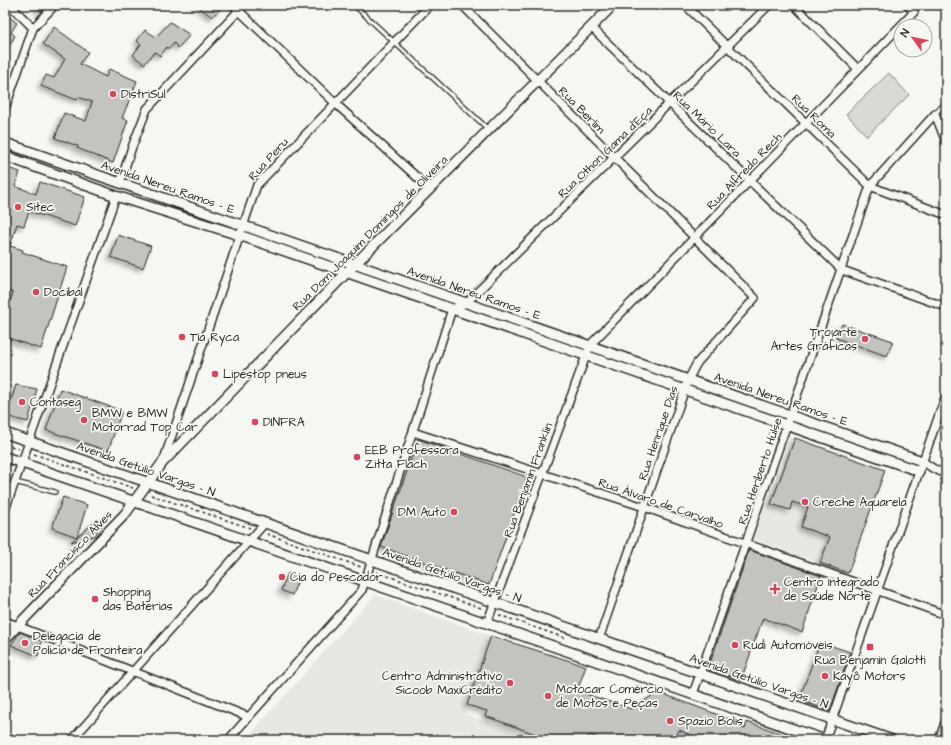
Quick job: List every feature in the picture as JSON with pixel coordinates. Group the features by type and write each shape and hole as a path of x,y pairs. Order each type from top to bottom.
{"street":[{"path":"10,5 33,28"},
{"path":"5,109 33,28 55,5"},
{"path":"232,5 336,104 430,189"},
{"path":"120,183 147,109 244,5"},
{"name":"Rua Peru","path":"163,462 242,225 257,185 430,5"},
{"name":"Rua Berlim","path":"462,5 754,298"},
{"name":"Rua Dom Joaquim Domingos de Oliveira","path":"147,483 163,462 346,272 613,5"},
{"name":"Rua Roma","path":"685,5 870,186 946,215"},
{"name":"Rua Othon Gama d'Eça","path":"452,309 466,303 769,5"},
{"path":"794,5 858,69"},
{"name":"Rua Alfredo Rech","path":"590,345 914,12 907,5"},
{"name":"Rua Mário Lara","path":"591,27 842,270"},
{"path":"935,114 946,142"},
{"name":"Rua Heriberto Hülse","path":"694,694 792,415 870,186 935,114"},
{"name":"Avenida Nereu Ramos - E","path":"5,143 792,415 922,461 934,469 946,474"},
{"name":"Avenida Nereu Ramos - E","path":"5,156 116,196 239,235 919,471 934,469"},
{"path":"5,510 116,196"},
{"path":"842,270 946,307"},
{"path":"408,294 412,284"},
{"name":"Rua Henrique Dias","path":"599,639 688,380 697,363 754,298"},
{"path":"228,740 362,590 452,309"},
{"name":"Rua Benjamin Franklin","path":"487,623 590,345"},
{"path":"5,457 825,740 946,395"},
{"path":"735,407 739,397"},
{"name":"Rua Álvaro de Carvalho","path":"413,432 644,507 877,589 946,615"},
{"name":"Avenida Getúlio Vargas - N","path":"5,433 892,740"},
{"path":"854,449 857,438"},
{"name":"Rua Francisco Alves","path":"5,639 136,502 147,483"},
{"path":"72,740 265,523"},
{"path":"5,621 249,717"},
{"path":"940,740 946,720"}],"lane":[{"path":"354,5 489,130"},
{"path":"935,114 946,102"},
{"path":"15,482 55,492"}],"path":[{"path":"5,444 566,638"}],"shaded area":[{"path":"889,73 909,95 867,136 846,114"},
{"name":"Creche Aquarela","path":"790,436 857,460 820,563 753,539"},
{"path":"375,595 491,636 464,714 534,740 245,740"}],"building":[{"path":"34,5 48,5 41,12"},
{"path":"196,5 224,5 212,17"},
{"path":"5,14 17,23 11,32 15,36 5,53"},
{"path":"170,22 190,35 178,48 174,43 169,49 167,47 160,56 155,52 144,64 133,55 141,44 137,41 145,30 156,37"},
{"path":"54,27 88,52 80,64 106,77 109,69 137,81 122,118 128,120 113,163 77,148 78,146 55,138 64,113 86,121 92,102 78,97 77,100 41,86 46,75 54,78 65,59 43,44"},
{"path":"5,167 20,172 15,186 36,194 40,182 85,197 75,226 29,211 24,226 17,224 10,246 23,250 22,252 67,267 41,349 5,337 5,316 13,293 5,290"},
{"path":"118,235 151,246 143,268 111,257"},
{"name":"Trojarte Artes Gráficas","path":"842,324 893,341 887,356 836,338"},
{"name":"Contaseg","path":"16,385 37,389 28,422 6,416"},
{"name":"BMW e BMW Motorrad Top Car","path":"60,389 122,411 108,451 46,430"},
{"path":"795,438 885,470 848,573 820,563 830,537 801,527 808,507 792,502 790,510 771,504"},
{"name":"DM Auto","path":"418,439 527,477 489,585 381,547"},
{"path":"63,497 87,505 77,537 52,528"},
{"path":"97,520 103,525 94,536 71,542"},
{"name":"Centro Integrado de Saúde Norte","path":"749,550 821,576 802,632 763,618 741,680 708,669"},
{"path":"288,573 299,578 292,595 281,590"},
{"path":"20,632 42,641 38,656 11,645"},
{"path":"491,636 586,666 577,691 631,709 658,692 729,719 727,723 745,729 747,722 798,740 749,740 742,737 741,740 703,740 679,730 675,740 656,740 650,737 649,740 601,740 591,735 583,740 552,740 485,716 487,711 467,705"},
{"name":"Kayô Motors","path":"820,642 850,652 830,711 799,700"}],"place":[{"name":"DistriSul","path":"113,94"},
{"name":"Sitec","path":"18,207"},
{"name":"Docibal","path":"36,292"},
{"name":"Tia Ryca","path":"182,337"},
{"name":"Trojarte Artes Gráficas","path":"865,339"},
{"name":"Lipestop pneus","path":"215,374"},
{"name":"Contaseg","path":"22,402"},
{"name":"BMW e BMW Motorrad Top Car","path":"84,420"},
{"name":"DINFRA","path":"255,422"},
{"name":"EEB Professora Zitta Flach","path":"357,457"},
{"name":"Creche Aquarela","path":"805,502"},
{"name":"DM Auto","path":"454,512"},
{"name":"Cia do Pescador","path":"282,577"},
{"name":"Centro Integrado de Saúde Norte","path":"775,589"},
{"name":"Shopping das Baterias","path":"95,599"},
{"name":"Delegacia de Polícia de Fronteira","path":"25,643"},
{"name":"Rudi Automóveis","path":"735,645"},
{"name":"Rua Benjamin Galotti","path":"870,647"},
{"name":"Kayô Motors","path":"825,676"},
{"name":"Centro Administrativo Sicoob MaxiCrédito","path":"510,683"},
{"name":"Motocar Comércio de Motos e Peças","path":"548,696"},
{"name":"Spazio Bolis","path":"670,721"}]}
